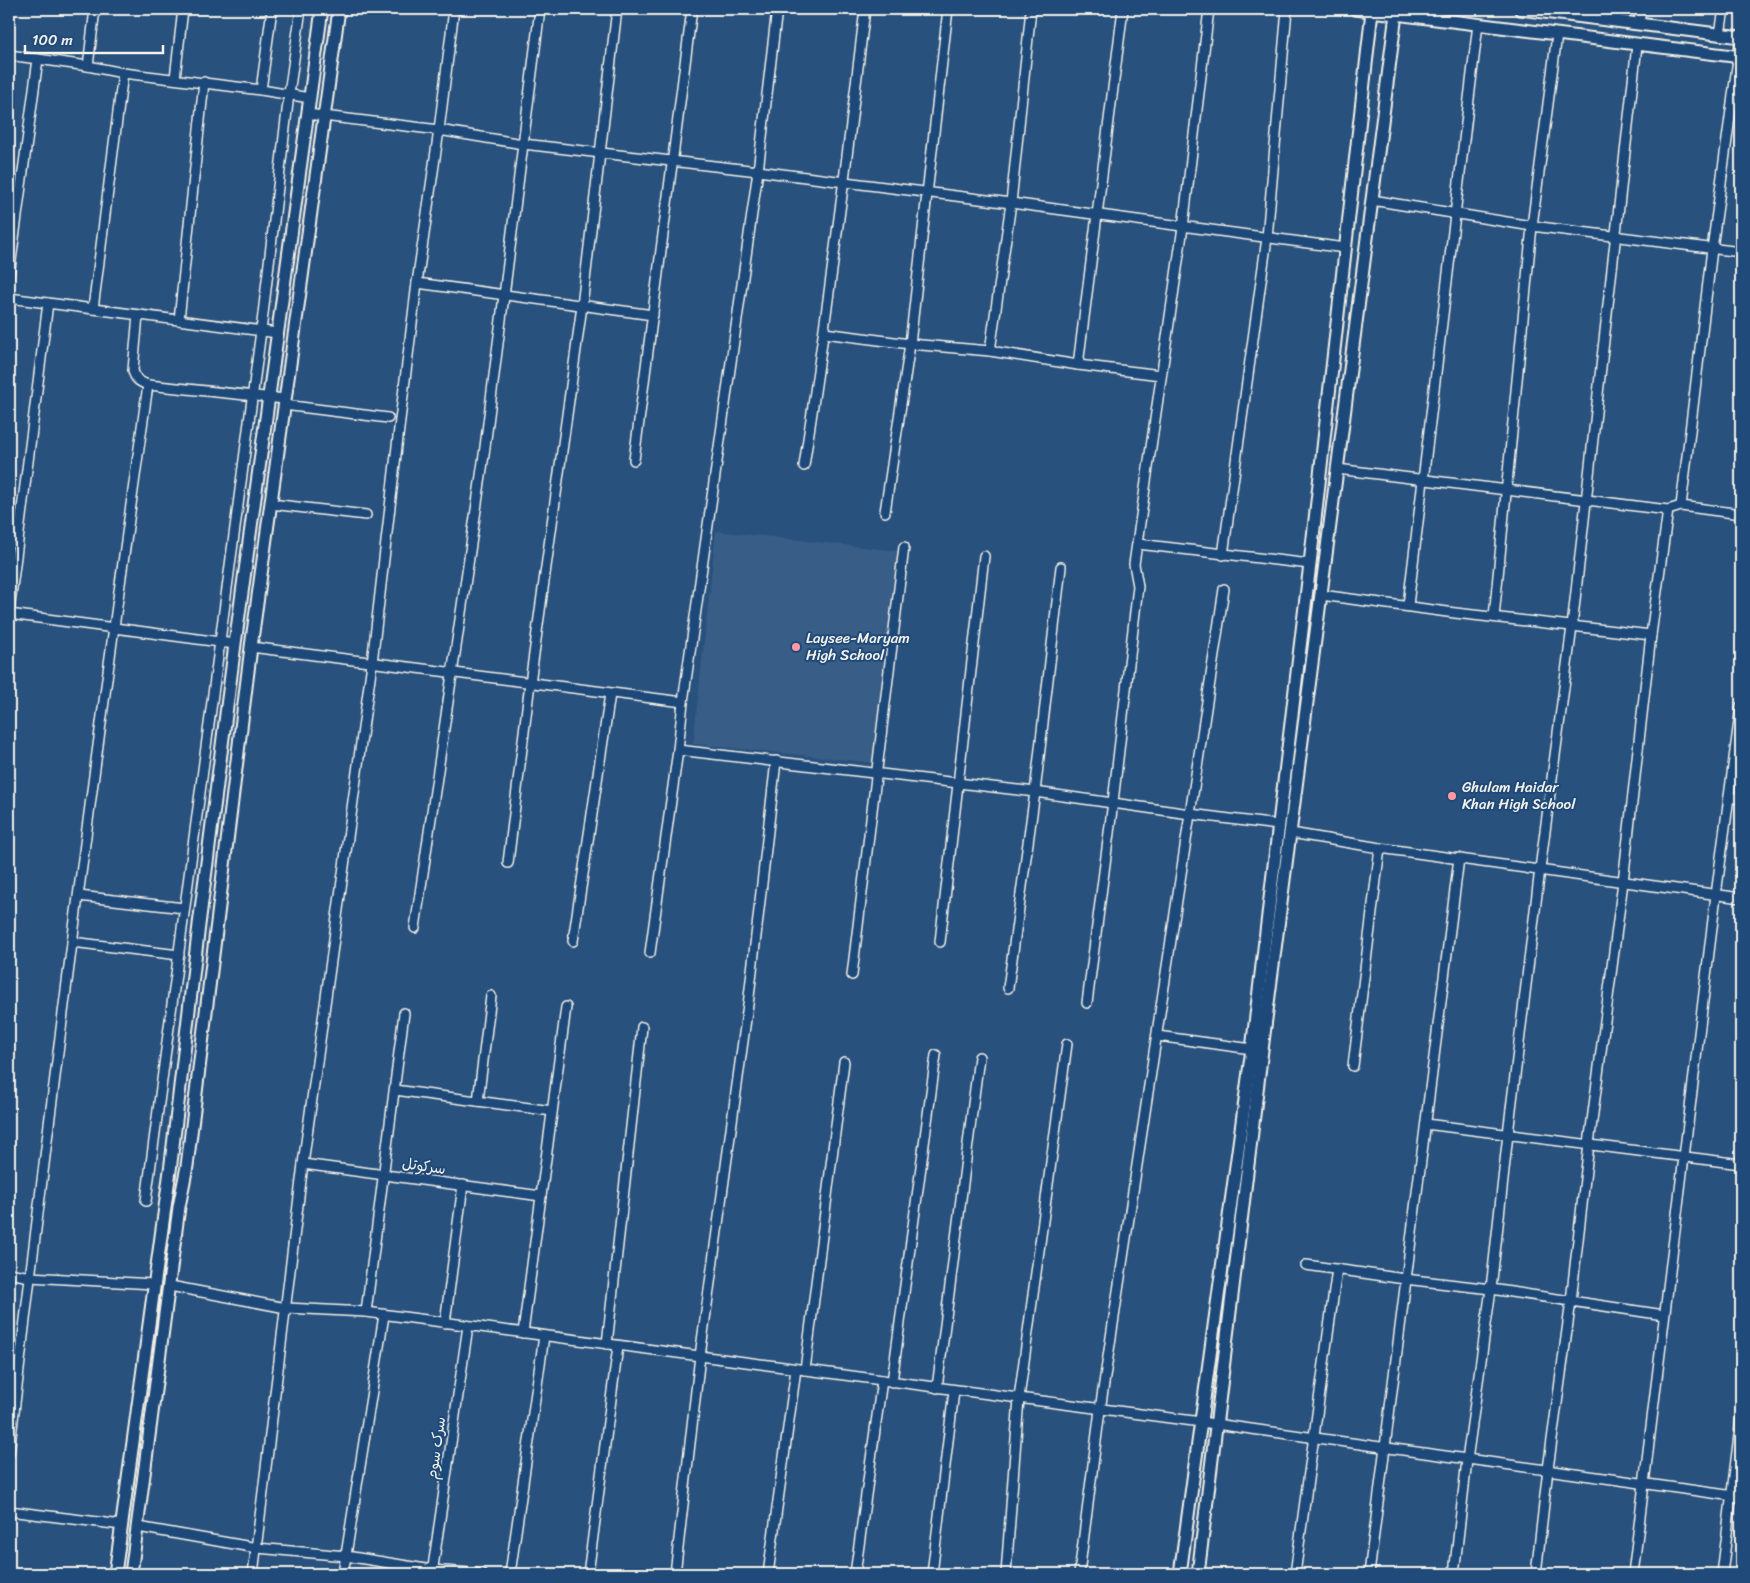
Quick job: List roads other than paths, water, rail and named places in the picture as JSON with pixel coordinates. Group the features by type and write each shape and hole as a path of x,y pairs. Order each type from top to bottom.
{"main road":[{"path":"115,1574 170,1163 235,644 322,9"},
{"path":"131,1574 179,1207 187,1166 251,647 339,9"},
{"path":"1355,9 1740,57"},
{"path":"1520,9 1559,11 1639,24 1741,37"},
{"path":"1180,1574 1252,1049 1310,564 1372,11"},
{"path":"1198,1574 1262,1050 1396,14"},
{"path":"250,534 257,541 263,540 266,536"},
{"path":"244,577 253,572 261,579"},
{"path":"1289,737 1303,738"},
{"path":"170,1163 178,1167 187,1166"},
{"path":"164,1206 173,1203 179,1207"}],"street":[{"path":"88,66 95,9"},
{"path":"175,78 183,9"},
{"path":"261,90 272,9"},
{"path":"146,1201 261,331 301,9"},
{"path":"253,1574 303,1164 372,663 417,283 454,9"},
{"path":"415,928 484,454 540,9"},
{"path":"508,862 530,683 582,306 618,9"},
{"path":"634,460 692,9"},
{"path":"650,954 683,702 758,171 777,9"},
{"path":"804,466 845,182 865,9"},
{"path":"885,512 910,344 948,9"},
{"path":"990,351 1011,203 1031,9"},
{"path":"1078,365 1122,9"},
{"path":"1087,1003 1138,586 1134,564 1183,227 1208,9"},
{"path":"1223,554 1267,238 1287,9"},
{"path":"1639,24 1641,9"},
{"path":"1720,34 1724,9"},
{"path":"1408,605 1478,24"},
{"path":"1494,617 1532,226 1557,34"},
{"path":"1681,506 1712,248 1740,57 1741,37"},
{"path":"1454,1574 1467,1460 1491,1289 1540,869 1588,501 1637,44"},
{"path":"9,55 123,73 175,78 310,98"},
{"path":"9,276 38,59"},
{"path":"93,309 123,73"},
{"path":"179,320 204,82"},
{"path":"307,114 439,130 523,144 672,160 1345,248"},
{"path":"1372,200 1532,226 1741,252"},
{"path":"417,283 653,315"},
{"path":"9,298 278,333"},
{"path":"48,303 9,613 235,644"},
{"path":"138,315 133,370 136,379 148,385 269,397 284,402 388,418"},
{"path":"824,333 910,344 990,351 1078,365 1161,375"},
{"path":"9,1454 72,942 113,627 148,385"},
{"path":"1337,469 1668,510 1681,506 1741,514"},
{"path":"271,504 366,515"},
{"path":"1536,1574 1668,510"},
{"path":"1138,544 1310,564"},
{"path":"852,975 904,547"},
{"path":"940,942 984,556"},
{"path":"1008,988 1035,792 1061,567"},
{"path":"1079,1574 1100,1410 1224,589"},
{"path":"1321,595 1572,627 1651,635"},
{"path":"251,647 683,702"},
{"path":"573,941 610,694"},
{"path":"1632,1574 1728,797 1741,706"},
{"path":"678,750 1035,792 1278,825"},
{"path":"675,1574 700,1356 749,997 776,761"},
{"path":"1728,797 1741,799"},
{"path":"1291,833 1380,848 1741,898"},
{"path":"1353,1066 1380,848"},
{"path":"1369,1574 1459,858"},
{"path":"78,896 184,908"},
{"path":"72,942 179,955"},
{"path":"478,1101 491,996"},
{"path":"523,1333 566,1007"},
{"path":"366,1312 404,1013"},
{"path":"607,1344 642,1027"},
{"path":"1157,1036 1252,1049"},
{"path":"1006,1574 1019,1398 1067,1044"},
{"path":"892,1382 936,1055"},
{"path":"937,1388 979,1057"},
{"path":"768,1574 800,1369 844,1062"},
{"path":"395,1090 552,1111"},
{"path":"1426,1124 1741,1164"},
{"name":"سرکوتل","path":"303,1164 541,1196"},
{"path":"445,1323 463,1185"},
{"path":"1306,1265 1491,1289 1664,1315"},
{"path":"1295,1574 1337,1269"},
{"path":"9,1273 30,1278 154,1284"},
{"path":"170,1286 286,1308 366,1312 954,1391 1216,1424 1467,1460 1548,1469 1644,1484 1741,1496"},
{"path":"343,1574 384,1315"},
{"name":"سرک سوم","path":"432,1572 468,1326"},
{"path":"510,1574 544,1336"},
{"path":"588,1574 618,1346"},
{"path":"855,1574 882,1380"},
{"path":"932,1574 954,1391"},
{"path":"1722,1574 1741,1419"},
{"path":"9,1512 122,1525"},
{"path":"138,1527 257,1548 346,1556 432,1572 482,1574"}],"place":[{"name":"Laysee-Maryam High School","path":"796,647"},
{"name":"Ghulam Haidar Khan High School","path":"1452,796"}]}
